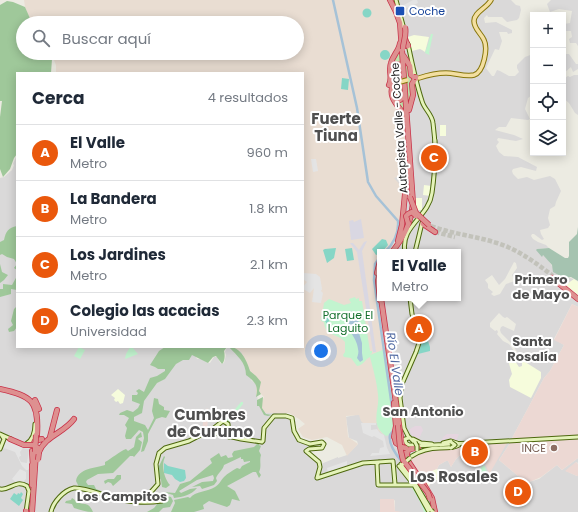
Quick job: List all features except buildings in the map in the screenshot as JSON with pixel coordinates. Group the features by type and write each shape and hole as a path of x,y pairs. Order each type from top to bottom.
{"highway":[{"name":"Autopista Valle - Coche","path":"389,0 397,16 403,38 403,70"},
{"path":"404,26 406,35 403,41 403,51 410,66 411,75 418,79 412,84 413,95 407,122"},
{"name":"Autopista Valle - Coche","path":"400,240 409,224 412,211 413,193 404,90 403,38"},
{"path":"403,38 408,44"},
{"path":"403,38 399,49 391,62 390,86 394,101 403,113 407,122"},
{"path":"400,82 393,80 391,69 397,64 400,65 403,70 405,66 408,65 410,76 407,80 411,83 411,96 407,95 404,90"},
{"path":"400,82 393,86 394,97 400,100 403,97 404,90"},
{"name":"Autopista Valle - Coche","path":"400,240 409,157"},
{"path":"410,163 410,198 418,217"},
{"path":"408,173 410,198 413,208 435,232"},
{"path":"393,249 409,225 406,216 409,213 414,213 429,226"},
{"path":"552,277 577,298"},
{"path":"381,301 404,452 412,470"},
{"path":"382,301 400,427 404,443 415,445"},
{"path":"0,390 22,395 32,401 37,418 39,436 41,438 46,438"},
{"path":"395,399 396,426 394,438 396,444 403,447 415,445"},
{"path":"35,452 43,445 46,438 52,432 57,410"},
{"path":"28,512 32,500 37,418"},
{"path":"35,452 37,418"},
{"path":"28,512 38,460 33,444 35,441 46,438 65,428 74,419"},
{"path":"400,427 400,448 403,460 428,493 432,512"},
{"path":"403,447 395,440 396,435 400,438 404,456 412,470 430,494 434,503 432,512"},
{"path":"10,439 35,446 38,448 35,452"},
{"path":"33,467 44,445"},
{"path":"412,470 407,454 415,445"},
{"path":"402,465 412,470"}],"main road":[{"path":"397,0 403,38"},
{"path":"397,0 423,100 434,119 436,150 434,195 424,217 416,249"},
{"path":"400,82 437,74 446,73 471,76 479,72 483,64 486,45 484,38 475,27 474,21 477,15 488,5 490,0"},
{"path":"405,249 404,243 409,225 423,214 430,202 432,194 432,121 422,102 418,79"},
{"path":"409,225 417,224 420,225 421,229"},
{"path":"411,301 412,314 419,334 419,343 402,384 400,393 404,428 415,445"},
{"path":"51,512 58,498 68,490 75,488 124,500 144,503 162,501 162,499 154,498 150,493 158,483 157,462 158,455 162,450 188,442 200,434 208,432 216,432 230,437 263,442 264,429 274,416 286,416 292,418 294,431 299,440 310,444 322,442 324,444 322,448 309,449 306,451 319,462 320,467 317,478 363,463 393,461 395,484"},
{"path":"25,444 28,443 33,435 37,418"},
{"path":"208,432 223,421 228,424 228,432 230,437"},
{"path":"214,428 216,432"},
{"path":"223,434 226,435 228,432"},
{"path":"1,435 10,439"},
{"path":"0,449 4,439 1,435"},
{"path":"395,473 396,470 412,456 422,450 436,448 444,445 451,442 455,445 451,448 444,445 429,445 415,445 407,438 405,441 409,445 429,445 444,445 451,441 458,444 578,437"},
{"path":"415,445 421,443 429,445"},
{"path":"415,445 444,445 452,448 458,444"},
{"path":"412,456 415,445"},
{"path":"412,456 409,455 408,452 412,449 436,448"},
{"path":"157,462 159,483"},
{"path":"377,463 378,485 410,484"},
{"path":"394,468 402,465"},
{"path":"402,465 410,484 432,512"},
{"path":"51,512 58,500 69,491 76,489 123,501 143,504 162,502 164,500 163,498 150,494 157,488 161,478"},
{"path":"0,489 3,490 14,484 23,483 28,486 28,512"}],"shaded area":[{"name":"Fuerte Tiuna","path":"24,0 387,0 397,22 399,45 389,86 404,119 406,142 404,175 394,178 403,188 399,233 395,243 390,249 377,249 376,272 377,301 379,301 396,426 394,433 385,435 381,433 378,430 377,423 364,424 359,415 346,416 348,437 358,444 347,456 342,445 327,437 312,440 303,437 298,429 305,424 299,419 289,413 264,412 260,405 264,397 261,394 256,396 256,384 242,353 240,351 238,353 233,348 304,348 304,72 56,72 54,60 304,60 304,16 28,16"},
{"path":"316,0 511,0 516,5 520,6 521,10 517,20 507,22 502,17 488,17 487,15 484,18 485,23 496,22 512,30 512,33 508,34 507,32 499,32 502,41 499,50 495,49 486,68 492,76 494,76 497,70 509,76 515,76 519,72 517,65 525,57 530,55 530,97 528,98 525,109 530,119 511,118 506,127 499,127 495,130 523,139 516,141 498,138 497,140 499,142 496,146 499,152 504,156 518,157 537,167 536,171 521,167 513,169 513,174 518,179 527,177 534,180 550,176 555,179 561,191 555,206 550,209 548,218 550,225 548,228 540,230 544,239 542,240 534,234 531,236 533,239 549,248 537,249 548,260 558,275 574,279 565,285 578,296 578,307 572,304 554,339 564,345 550,371 544,378 511,440 578,436 578,439 510,443 499,460 518,476 523,478 521,482 522,484 539,479 557,465 562,470 578,458 578,464 577,462 566,471 578,476 578,512 395,512 395,500 380,512 0,512 0,178 4,177 12,170 16,157 16,348 170,348 195,355 197,359 202,359 208,363 210,363 214,357 217,357 221,364 224,363 227,348 248,348 244,360 255,375 251,380 256,384 258,403 265,413 276,413 282,416 287,414 296,422 294,426 299,438 315,442 324,442 326,446 307,452 318,459 321,464 347,455 358,444 357,441 349,438 346,417 360,414 304,72 303,72 299,60 304,60 304,33","holes":["514,262 516,263 517,268 512,275 515,281 506,284 500,294 494,296 491,294 493,292 488,288 488,284 485,280 492,275 499,285 505,279","499,313 503,317 507,317 516,324 514,331 503,326 500,330 518,353 514,351 509,344 503,341 497,334 497,330 495,331 490,327 490,323","471,444 456,459 451,467 448,461 446,461 439,465 437,469 423,476 410,459"]},
{"path":"413,0 417,0 418,3 405,9 404,5"},
{"path":"551,0 578,0 578,46 576,43 570,43 569,39 572,37 571,31 566,31 566,24 570,23 572,11 559,9 550,12 547,4"},
{"path":"367,8 372,13 367,18 362,13"},
{"path":"414,35 429,37 425,52 420,49 412,51 408,37"},
{"path":"383,50 387,50 389,51 389,59 383,60 380,57 380,53"},
{"path":"566,54 569,54 576,64 578,64 578,69 573,72 571,67 566,71"},
{"path":"578,75 578,115 566,100 566,77"},
{"path":"342,78 349,79 348,90 341,89"},
{"path":"440,125 446,125 446,136 440,136"},
{"path":"311,159 316,159 318,171 313,172"},
{"path":"424,185 432,186 431,196 423,195"},
{"path":"415,198 422,198 422,210 415,210"},
{"path":"361,219 364,238 351,240 349,221 353,220 354,222"},
{"path":"578,227 578,281 571,277 564,278 553,272 552,265 536,250 549,248 565,258 568,258 569,242 577,234"},
{"path":"382,239 386,240 388,245 385,249 377,249 377,255 372,249"},
{"path":"367,241 362,251 376,352 373,352 357,252 350,243 353,243 359,250 364,242"},
{"path":"336,248 334,258 327,263 323,250"},
{"path":"352,248 354,260 347,261 345,249"},
{"path":"304,273 316,274 320,277 321,291 323,293 321,303 312,302 314,288 310,293 304,290 304,286 307,282 304,280"},
{"path":"574,279 578,282 578,295 566,285"},
{"path":"572,304 578,307 578,436 511,440 544,378 550,371 564,345 554,340"},
{"path":"333,311 338,317 330,319 327,324 325,318 327,318 326,317"},
{"path":"350,311 356,313 361,329 359,333 362,343 363,360 360,362 357,358 357,344 346,324 344,315"},
{"path":"428,341 430,351 418,354 422,342"},
{"path":"509,358 515,361 519,367 522,366 522,360 541,372 541,378 531,398 510,387 509,380 512,374 508,360"},
{"path":"118,389 125,395 123,403 120,404 118,401 116,402 114,400 115,398 111,395"},
{"path":"207,408 209,411 207,429 202,432 204,414"},
{"path":"361,423 376,423 376,425 371,425 371,430 377,429 384,435 390,454 370,456 372,453 379,453 380,448 384,447 383,441 374,436 372,437 363,433"},
{"path":"415,426 421,426 423,430 418,441 410,432 410,429"},
{"path":"447,434 459,434 456,441 451,440 451,438 442,440"},
{"path":"578,439 578,458 562,470 557,465 541,477 522,484 523,478 518,476 499,460 510,443"},
{"path":"6,440 8,440 22,447 28,448 32,451 31,465 28,470 22,466 15,452 4,448","holes":["23,448 29,449 27,463 21,462 19,458 21,456 20,452"]},
{"path":"507,443 490,473 489,473 477,445"},
{"path":"471,445 456,459 451,467 448,461 446,461 439,465 437,469 422,476 410,459 421,451"},
{"path":"347,461 347,467 328,473 327,468"},
{"path":"576,462 578,464 578,476 565,471"},
{"path":"164,463 168,466 185,470 186,478 184,481 180,482 172,475 164,473"},
{"path":"20,469 26,472 26,479 23,482 17,483 12,479"},
{"path":"437,469 444,476 439,481 434,479 429,486 426,484 424,476 427,473"},
{"path":"21,492 23,494 21,498 23,500 19,506 10,499 14,493 17,495"},
{"path":"380,499 394,499 395,511 402,512 380,512"}],"green space":[{"path":"7,1 13,2 25,7 29,16 16,16 16,60 52,60 51,72 16,72 16,155 10,169 3,177 0,169 0,117 2,101 0,101 0,5"},
{"path":"431,34 433,34 429,53 430,55 425,53"},
{"path":"400,41 406,120 395,104 390,70"},
{"path":"405,58 412,74 412,90 408,124"},
{"path":"16,226 16,262 14,259 2,254 0,255 0,242 4,240 8,230"},
{"path":"0,264 2,272 8,275 0,283"},
{"path":"16,278 16,290 11,289 11,294 0,297 0,289 3,289 3,284 12,285"},
{"name":"Parque El Laguito","path":"355,297 356,299 359,298 359,301 362,301 370,351 372,351 370,355 385,349 392,395 391,406 393,420 392,429 389,435 386,436 378,427 376,417 378,395 370,357 357,366 351,358 344,357 345,342 339,337 329,333 324,322 321,321 324,303 329,299 344,305 351,303 349,299"},
{"path":"16,307 16,328 14,331 9,332 8,329 13,325 11,321 14,309"},
{"path":"414,325 417,329 417,335 406,333 405,327"},
{"path":"78,348 85,350 80,359 74,356"},
{"path":"129,348 133,348 138,354 125,359"},
{"path":"164,348 226,348 224,351 224,361 222,364 216,356 213,357 208,363 192,355 189,360 183,360 176,364 165,379 157,383 144,401 142,413 134,417 134,421 145,425 148,430 154,418 152,411 154,398 158,399 159,404 164,407 164,410 170,411 166,418 162,417 156,419 148,434 148,441 144,451 141,452 144,438 143,432 139,430 131,439 126,439 125,436 127,428 125,425 129,418 124,415 119,415 127,410 133,412 138,408 140,404 132,401 132,395 137,395 138,393 136,391 139,389 144,392 150,378 165,371 165,369 158,369 150,365 159,351"},
{"path":"230,348 237,349 243,355 250,371 261,382 259,391 261,394 256,397 256,386 246,375 246,370 238,356"},
{"path":"263,397 262,408 266,414 272,415 264,415 259,406 257,406 257,400"},
{"path":"241,402 243,402 243,404 228,423 226,420"},
{"path":"141,432 142,437 138,439 142,442 140,450 134,457 130,456 113,473 98,474 87,480 86,482 88,485 94,485 96,489 101,491 102,494 79,487 76,481 80,473 88,469 105,465 105,462 121,451 126,449 128,451 134,447 136,437"},
{"path":"257,442 259,442 259,445 261,446 259,451 261,455 259,472 261,475 259,478 256,472 253,472 227,486 235,491 240,501 232,499 230,505 227,507 209,501 203,505 204,509 194,512 171,512 175,503 174,500 188,497 190,498 195,494 212,489 229,473 237,468 240,469 250,461 244,462 241,457 224,465 216,478 217,481 214,485 202,489 200,486 192,487 202,482 213,481 213,475 197,480 179,491 181,493 197,488 187,495 174,498 173,495 163,492 175,493 180,484 190,481 212,463 210,459 219,453 221,457 226,455 228,458 233,457 232,454 234,451 254,447"},
{"path":"164,456 164,471 166,479 170,485 166,488 162,487 159,477 159,466"},
{"path":"484,465 488,475 484,482 480,476 480,469"},
{"path":"400,468 411,482 428,512 424,512 420,502 402,471 399,470"},
{"path":"117,475 121,475 121,479 113,486 108,482 105,484 104,481 114,479"},
{"path":"154,495 171,497 173,501 170,507 163,508 159,512 147,512 154,508 158,503 162,503 164,501 162,497"},
{"path":"72,498 77,502 88,505 93,512 74,508 72,504 65,503"}],"waterway":[{"name":"Río El Valle","path":"333,0 357,108 368,182 376,196 398,221 398,230 395,238 388,249"},
{"name":"Río El Valle","path":"377,261 375,264 374,280 392,407"},
{"name":"Río El Valle","path":"394,430 390,435 390,442 393,450 402,462"},
{"name":"Río El Valle","path":"429,499 431,509"}],"tunnel":[{"path":"431,226 489,241 513,249 527,257 553,276"},
{"path":"435,232 455,237"}],"place":[{"name":"Coche","path":"400,11"},
{"name":"Los Jardines","path":"434,158"},
{"name":"El Valle","path":"419,329"},
{"name":"INCE","path":"554,448"},
{"name":"La Bandera","path":"475,452"},
{"name":"Colegio las acacias","path":"518,492"}],"district":[{"name":"Fuerte Tiuna","path":"336,128"},
{"name":"Primero de Mayo","path":"541,286"},
{"name":"Santa Rosalía","path":"532,348"},
{"name":"San Antonio","path":"423,411"},
{"name":"Cumbres de Curumo","path":"210,424"},
{"name":"Los Rosales","path":"454,477"},
{"name":"Los Campitos","path":"122,496"}]}
